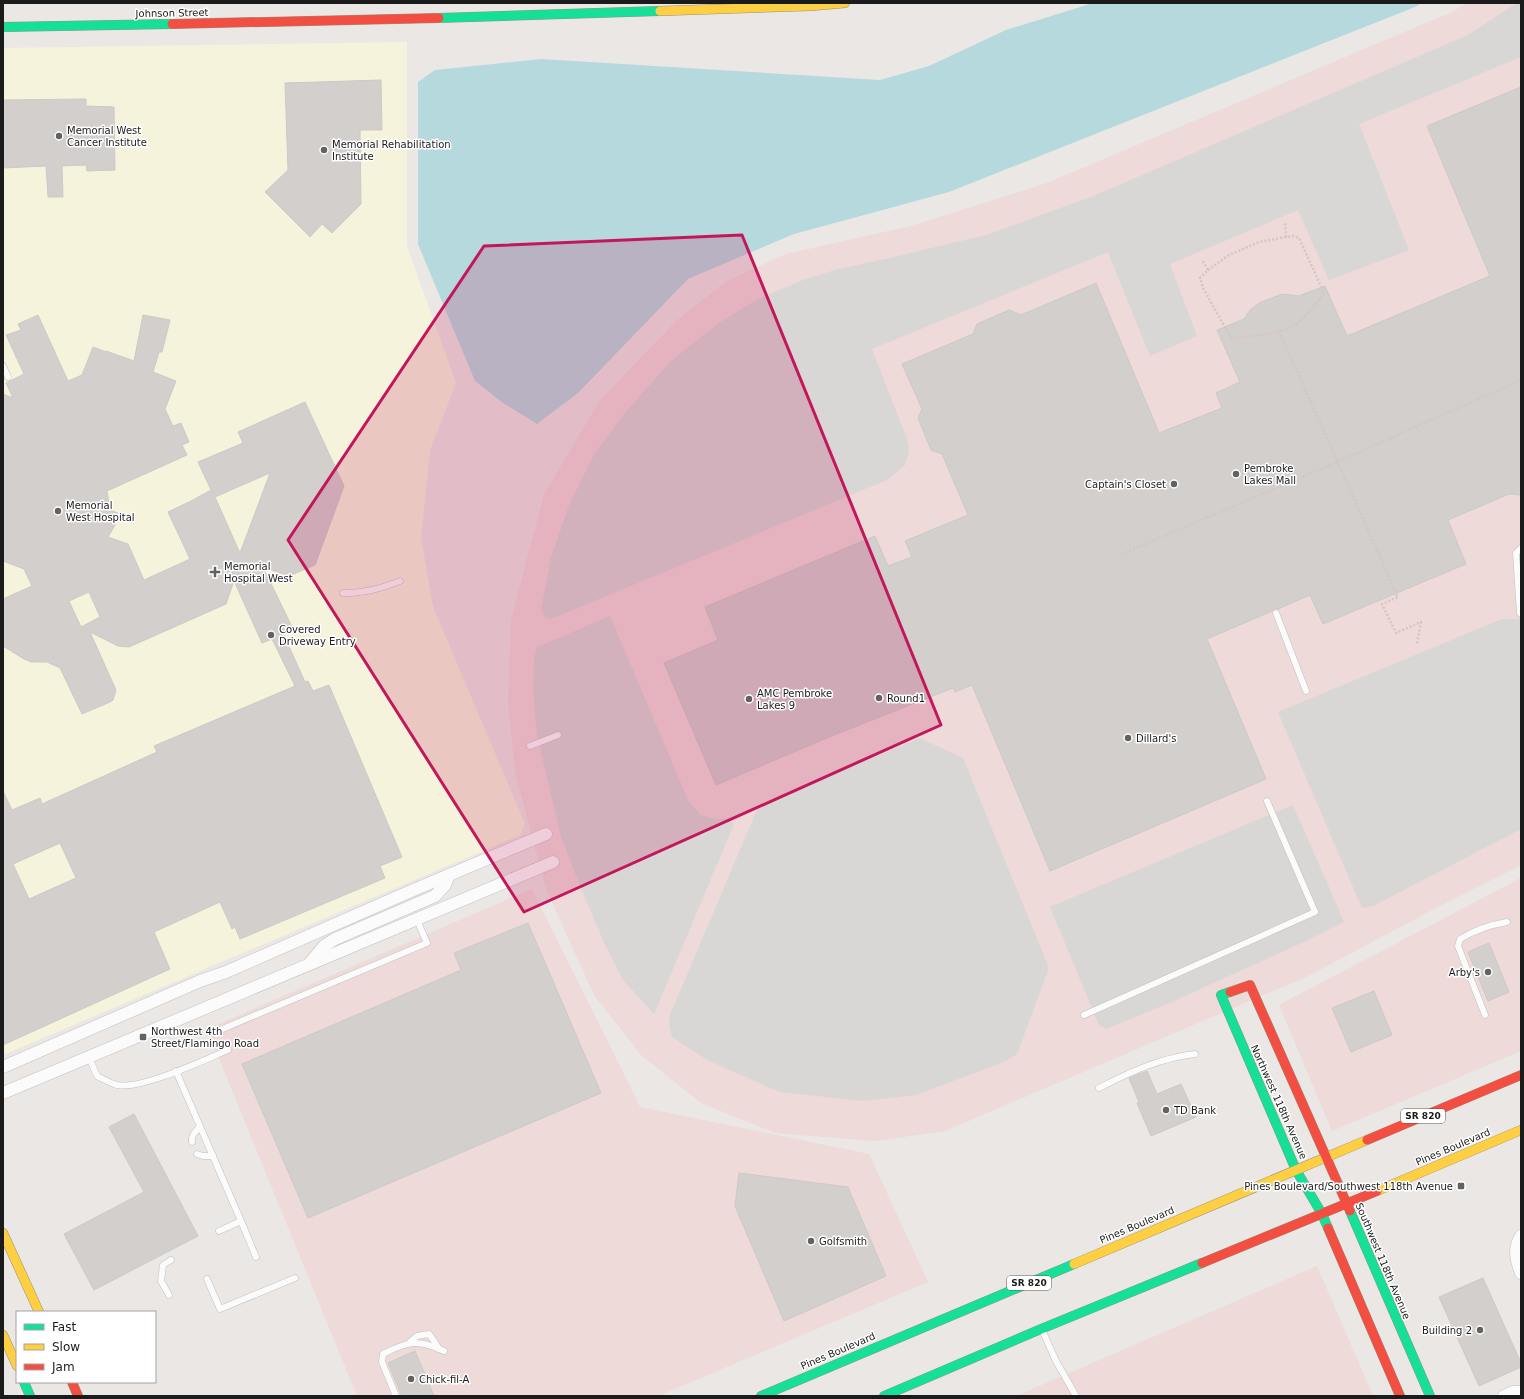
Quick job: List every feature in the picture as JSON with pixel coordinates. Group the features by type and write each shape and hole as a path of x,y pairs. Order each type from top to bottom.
{"main road":[{"name":"Johnson Street","path":"3,27 360,21 845,3"},
{"name":"Northwest 118th Avenue","path":"1322,1214 1296,1170 1222,995 1250,985 1326,1157"},
{"name":"Pines Boulevard","path":"761,1396 1521,1075"},
{"name":"Pines Boulevard","path":"884,1396 1041,1328 1347,1204 1521,1130"},
{"name":"Southwest 118th Avenue","path":"1326,1157 1430,1396"},
{"path":"1322,1214 1400,1396"},
{"path":"3,1233 39,1311"},
{"path":"3,1335 16,1364"},
{"path":"24,1383 30,1396"},
{"path":"72,1383 78,1396"}],"street":[{"path":"3,1066 546,834"},
{"path":"3,1093 553,862"},
{"path":"308,965 324,946 335,939 435,896 445,885 449,875"},
{"path":"409,907 412,902 411,891"},
{"path":"1521,1236 1516,1247 1515,1257 1521,1273"},
{"path":"1504,1396 1513,1392 1521,1392"}],"lane":[{"path":"3,366 8,377"},
{"path":"1520,613 1516,553 1521,548"},
{"path":"343,593 359,593 376,590 400,581"},
{"path":"1276,613 1306,691"},
{"path":"530,746 558,735"},
{"path":"1084,1015 1315,912 1267,801"},
{"path":"220,1030 427,943 417,920"},
{"path":"1485,1015 1458,946 1460,939 1468,934 1491,925 1507,922"},
{"path":"89,1057 97,1076 117,1085 138,1083 160,1078 228,1050"},
{"path":"1099,1088 1158,1061 1195,1054"},
{"path":"176,1071 242,1221 256,1257"},
{"path":"192,1142 191,1138 200,1127"},
{"path":"197,1154 203,1156 213,1156"},
{"path":"218,1231 242,1221"},
{"path":"169,1295 161,1281 163,1265 171,1260"},
{"path":"207,1279 220,1309 295,1278"},
{"path":"1041,1328 1056,1361 1076,1396"},
{"path":"396,1396 382,1362 383,1354 410,1342 417,1336 429,1334 441,1350 432,1346 410,1342"}],"path":[{"path":"1285,222 1286,237"},
{"path":"1293,236 1299,238 1324,293 1313,308 1294,326 1279,331 1231,338 1203,288 1200,278 1208,270 1229,255 1259,242 1293,236"},
{"path":"1203,261 1208,270"},
{"path":"1279,331 1398,597 1382,604 1396,633 1421,622 1417,644"},
{"path":"1122,554 1337,462 1521,380"}],"highlighted area":[{"path":"742,235 941,725 524,912 288,540 484,246"}],"shaded area":[{"path":"1467,3 1521,3 1521,865 1453,899 1308,976 945,1131 875,1141 775,1133 701,1103 641,1055 594,995 546,889 515,772 508,703 511,620 544,494 600,400 676,321 725,282 786,254 911,226 1047,183 1452,12"},
{"path":"1517,3 1521,3 1521,57 1359,124 1409,250 1329,280 1298,210 1170,264 1197,336 1150,356 1108,252 872,349 907,439 909,451 905,465 887,480 551,619 545,617 541,610 551,558 569,505 595,453 624,414 670,362 720,322 760,298 803,280 835,270 986,235 1091,197 1468,35"},
{"name":"Memorial Hospital West","path":"407,42 407,246 456,383 430,450 421,538 433,607 525,824 520,835 3,1055 3,48"},
{"path":"610,616 689,802 701,815 715,819 728,819 734,824 654,1014 624,981 606,947 582,891 561,837 537,735 533,691 534,658 537,647"},
{"path":"1502,619 1521,619 1521,829 1373,906 1362,908 1278,712"},
{"path":"920,738 963,758 1049,968 1017,1054 1006,1061 916,1095 863,1101 780,1092 709,1061 672,1037 669,1024 670,1015 759,805"},
{"path":"1293,805 1344,922 1306,941 1174,1001 1106,1029 1099,1025 1050,907"},
{"path":"1521,878 1521,1051 1332,1131 1279,1005"},
{"path":"532,889 640,1107 869,1154 928,1282 658,1396 357,1396 207,1029"},
{"path":"1317,1266 1373,1396 1016,1396"}],"water":[{"path":"1093,3 1422,3 949,192 794,234 688,279 578,393 537,424 503,403 475,381 418,244 418,82 435,70 541,59 880,80 929,66 1006,30"}],"building":[{"name":"Memorial Rehabilitation Institute","path":"381,80 382,130 360,130 361,204 332,233 322,224 310,237 265,192 288,170 285,83"},
{"name":"Pembroke Lakes Mall","path":"1521,87 1521,495 1509,494 1448,520 1466,564 1323,624 1310,595 1278,609 1274,609 1207,639 1266,779 1050,871 972,685 955,692 953,688 834,735 716,785 664,663 718,640 705,607 875,536 888,566 912,557 905,541 968,515 942,454 931,450 918,418 922,409 902,364 973,334 977,324 1009,310 1021,315 1096,283 1159,433 1222,408 1216,393 1240,382 1217,330 1244,319 1250,310 1259,303 1282,294 1299,296 1325,286 1347,336 1490,276 1427,126"},
{"name":"Memorial West Cancer Institute","path":"86,99 86,106 114,107 115,170 87,171 86,165 62,166 63,197 48,197 46,166 3,168 3,100"},
{"path":"38,315 68,381 82,375 93,347 134,361 143,315 170,320 162,352 159,352 153,372 176,381 165,409 173,426 181,423 189,442 182,445 187,455 107,491 110,510 118,513 115,525 108,537 128,544 144,580 190,559 168,512 211,490 198,462 243,443 238,432 305,402 344,486 315,565 289,576 263,567 293,629 283,633 305,682 308,681 313,691 329,685 402,857 380,866 385,878 240,939 235,927 232,929 220,902 154,932 170,969 3,1045 3,791 12,810 40,798 42,804 157,752 154,746 295,686 272,639 262,643 234,581 226,604 129,647 118,646 90,632 116,690 113,700 82,714 60,668 47,662 31,662 3,646 3,599 32,586 24,569 3,561 3,394 13,398 6,383 24,374 6,335 21,330 18,324","holes":["270,473 240,553 215,497","89,592 100,617 81,627 69,601","60,843 76,878 29,899 13,864"]},
{"path":"528,923 601,1093 308,1218 242,1064 461,970 454,953"},
{"name":"Arby's","path":"1489,943 1509,992 1488,1001 1468,952"},
{"path":"1374,991 1392,1035 1351,1052 1332,1008"},
{"name":"TD Bank","path":"1147,1071 1157,1094 1181,1084 1196,1117 1151,1136 1137,1103 1139,1102 1129,1078"},
{"path":"134,1114 198,1236 94,1290 64,1234 144,1192 109,1127"},
{"name":"Golfsmith","path":"739,1173 848,1187 886,1276 784,1321 735,1206"},
{"name":"Building 2","path":"1483,1278 1521,1363 1521,1367 1479,1386 1439,1297"},
{"name":"Chick-fil-A","path":"415,1351 434,1396 402,1396 388,1363"}],"traffic: fast":[{"path":"439,18 660,11"},
{"path":"3,27 172,24"},
{"path":"1230,992 1221,995 1296,1170 1322,1214 1328,1228"},
{"path":"1350,1211 1430,1396"},
{"path":"884,1396 1041,1329 1202,1263"},
{"path":"761,1396 1074,1264"},
{"path":"24,1383 30,1396"}],"traffic: slow":[{"path":"660,11 810,6 845,3"},
{"path":"1377,1191 1521,1130"},
{"path":"1074,1264 1367,1140"},
{"path":"3,1233 39,1311"},
{"path":"3,1335 16,1364"}],"traffic: jam":[{"path":"172,24 439,18"},
{"path":"1230,992 1250,985 1350,1211"},
{"path":"1367,1140 1521,1075"},
{"path":"1202,1263 1377,1191"},
{"path":"1328,1228 1400,1396"},
{"path":"72,1383 78,1396"}],"place":[{"name":"Memorial West Cancer Institute","path":"59,136"},
{"name":"Memorial Rehabilitation Institute","path":"324,150"},
{"name":"Pembroke Lakes Mall","path":"1236,474"},
{"name":"Captain's Closet","path":"1174,484"},
{"name":"Memorial West Hospital","path":"58,511"},
{"name":"Memorial Hospital West","path":"215,572"},
{"name":"Covered Driveway Entry","path":"271,635"},
{"name":"Round1","path":"879,698"},
{"name":"AMC Pembroke Lakes 9","path":"749,699"},
{"name":"Dillard's","path":"1128,738"},
{"name":"Arby's","path":"1488,972"},
{"name":"Northwest 4th Street/Flamingo Road","path":"143,1037"},
{"name":"TD Bank","path":"1166,1110"},
{"name":"Pines Boulevard/Southwest 118th Avenue","path":"1461,1186"},
{"name":"Golfsmith","path":"811,1241"},
{"name":"Building 2","path":"1480,1330"},
{"name":"Chick-fil-A","path":"411,1379"}]}
